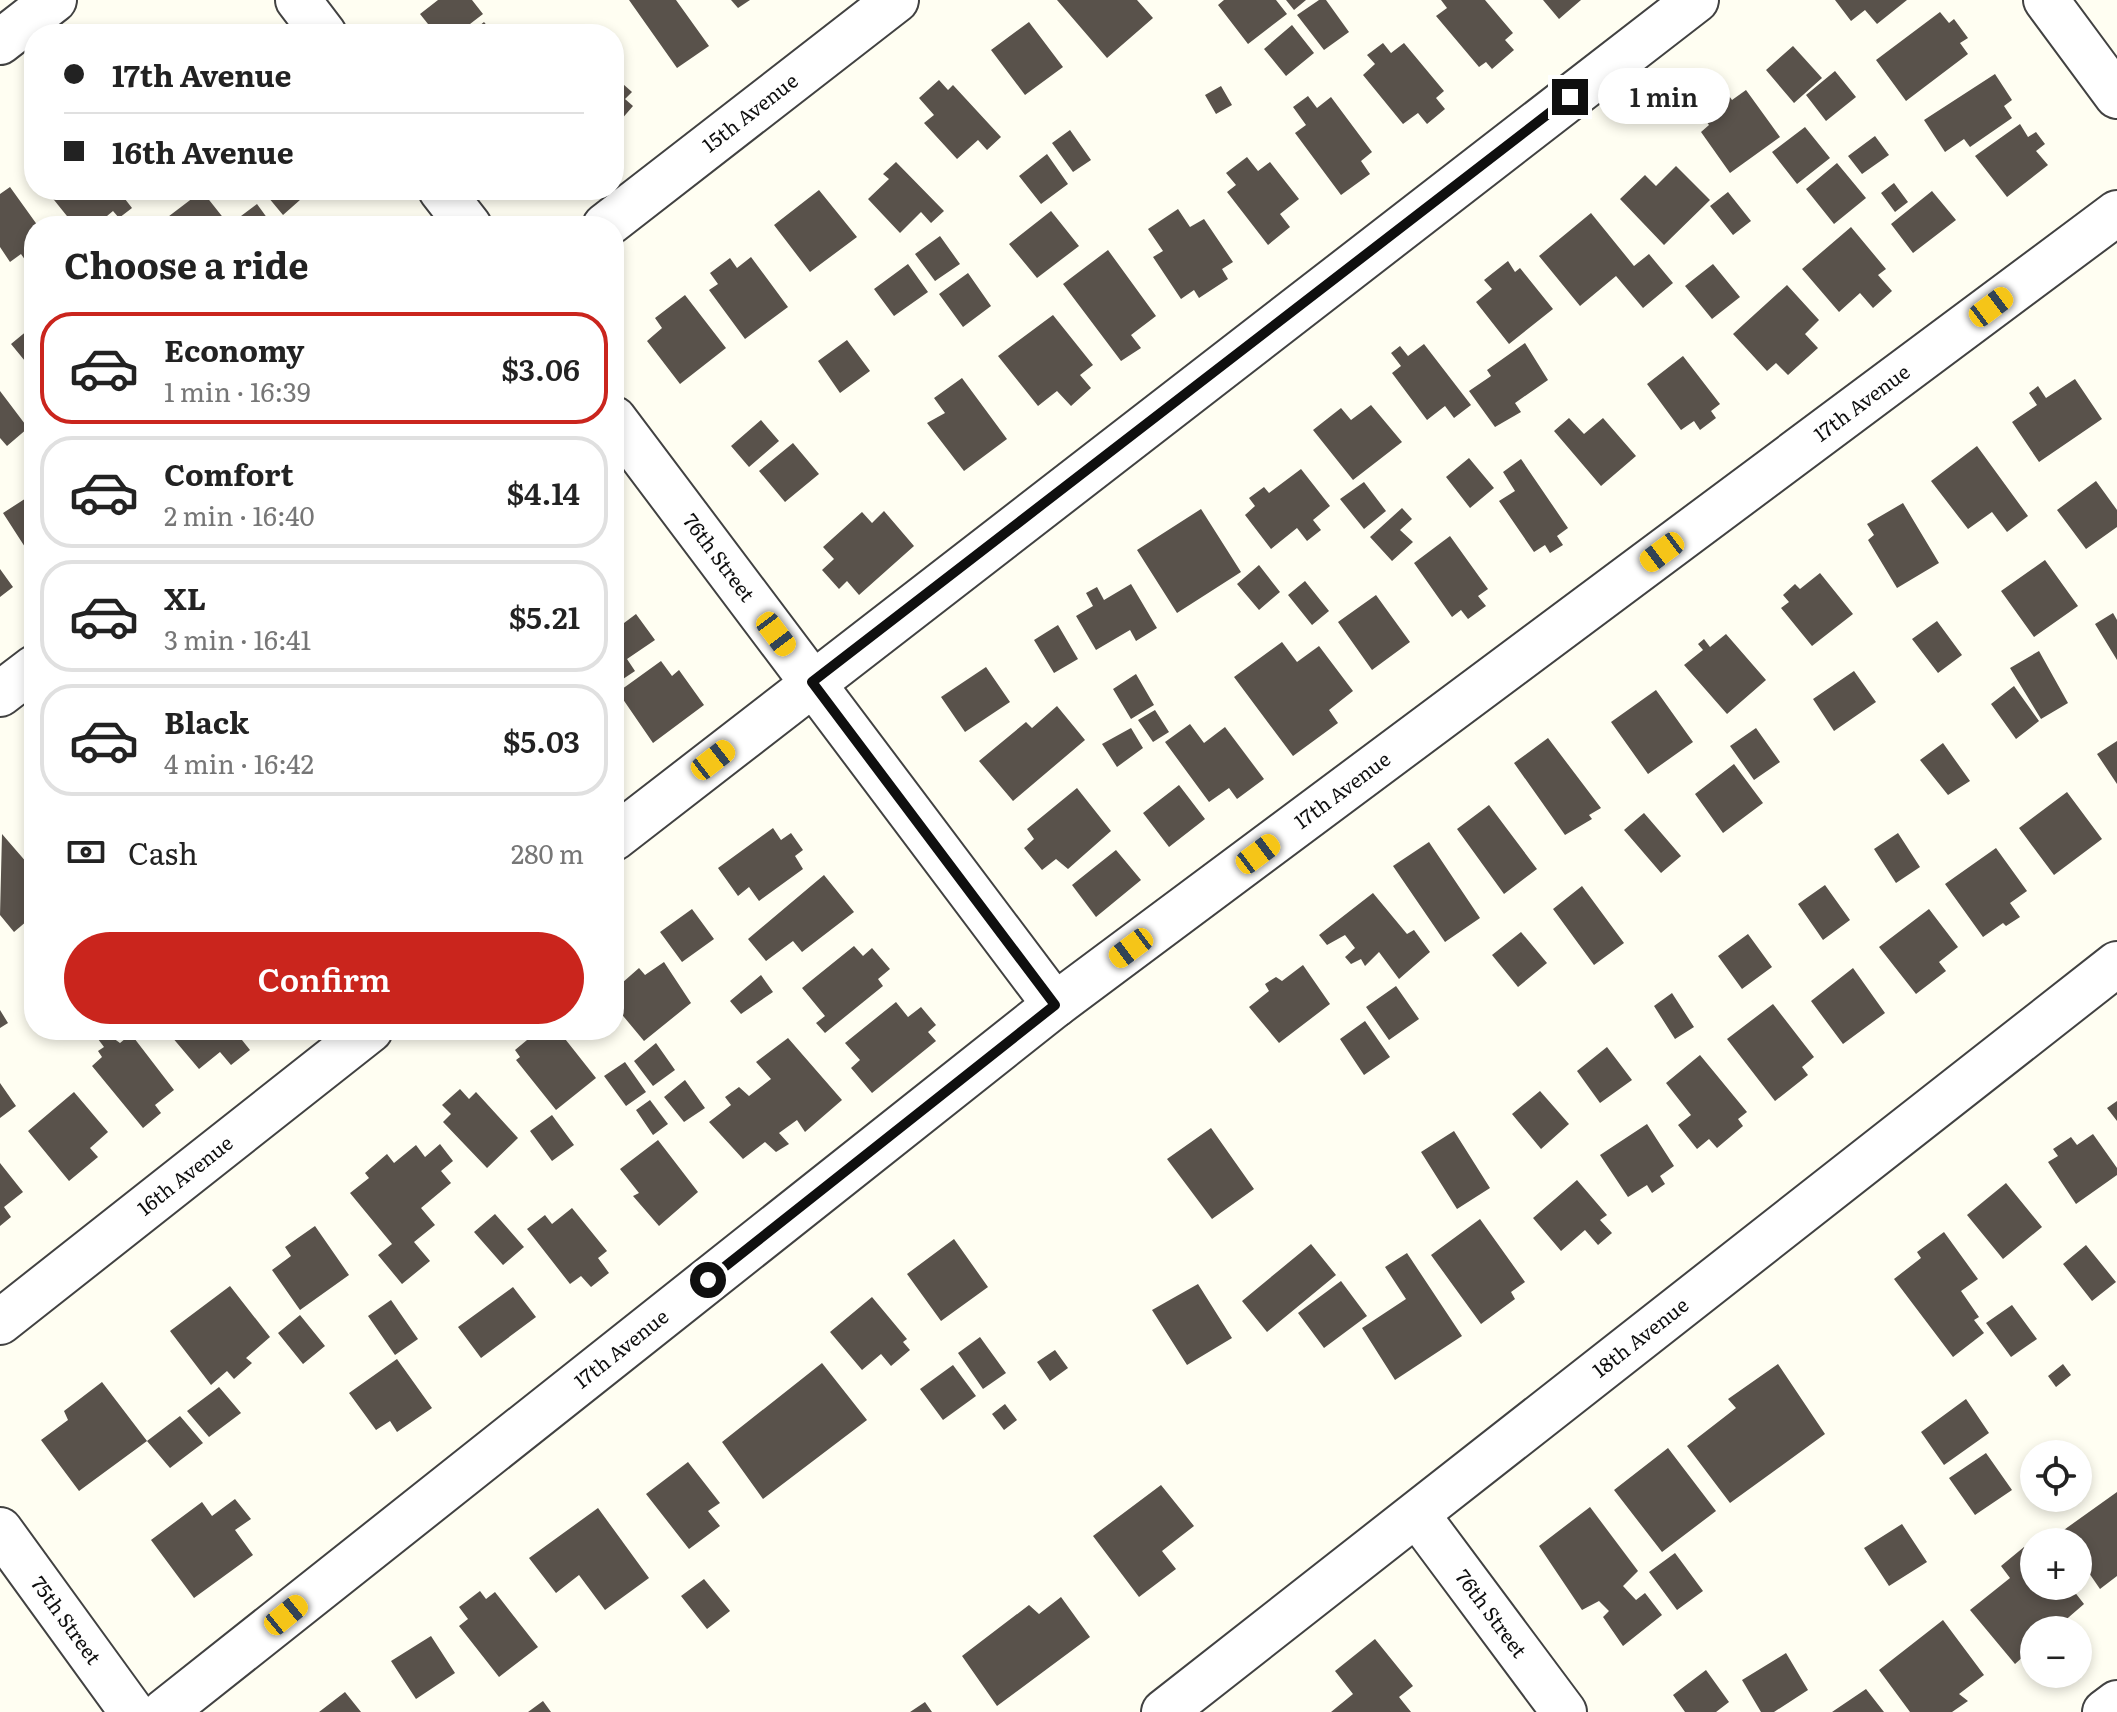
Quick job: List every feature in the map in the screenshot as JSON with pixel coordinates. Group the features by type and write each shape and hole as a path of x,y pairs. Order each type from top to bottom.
{"street":[{"path":"0,42 54,0"},
{"path":"298,0 316,24"},
{"name":"15th Avenue","path":"618,216 896,0"},
{"path":"624,830 1696,0"},
{"path":"2046,0 2117,96"},
{"path":"449,200 461,216"},
{"name":"17th Avenue","path":"164,1712 1055,1005 2117,213"},
{"name":"76th Street","path":"624,432 1055,1005"},
{"path":"0,694 24,676"},
{"name":"18th Avenue","path":"1164,1712 1418,1516 2117,964"},
{"name":"16th Avenue","path":"0,1322 357,1040"},
{"name":"76th Street","path":"1418,1516 1564,1712"},
{"name":"75th Street","path":"0,1530 132,1712"},
{"path":"2105,1712 2117,1703"}],"building":[{"path":"438,0 472,0 483,14 470,24 428,24 420,14"},
{"path":"629,0 676,0 709,46 677,68"},
{"path":"731,0 750,0 738,8"},
{"path":"1057,0 1137,0 1153,18 1107,58"},
{"path":"1224,0 1276,0 1287,14 1248,44 1218,5"},
{"path":"1286,0 1306,0 1294,10"},
{"path":"1319,0 1326,0 1349,32 1324,50 1297,15"},
{"path":"1441,0 1485,0 1513,33 1505,40 1514,50 1492,69 1486,62 1479,67 1436,16 1447,8"},
{"path":"1543,0 1581,0 1559,19"},
{"path":"1835,0 1907,0 1877,24 1865,10 1851,21"},
{"path":"1940,12 1949,23 1954,19 1968,38 1960,43 1968,54 1906,101 1876,60"},
{"path":"1029,22 1063,67 1025,95 991,50"},
{"path":"1292,25 1314,53 1286,76 1264,49"},
{"path":"1383,43 1391,53 1404,43 1444,91 1436,98 1445,109 1427,124 1418,113 1403,124 1363,75 1375,64 1367,55"},
{"path":"1793,46 1822,78 1794,103 1766,70"},
{"path":"1835,71 1856,97 1826,121 1806,95"},
{"path":"1995,74 2012,100 2004,106 2012,118 1970,147 1964,139 1945,152 1924,120"},
{"path":"939,80 948,90 953,85 1001,137 987,150 978,140 957,159 924,123 934,115 919,98"},
{"path":"624,85 632,92 625,99 633,106 624,116"},
{"path":"1221,86 1232,105 1216,114 1205,95"},
{"path":"1746,90 1780,137 1730,173 1701,132 1709,125 1700,113 1727,93 1732,100"},
{"path":"1308,96 1317,108 1331,97 1372,152 1361,161 1370,174 1341,195 1295,133 1306,125 1293,107"},
{"path":"2020,124 2028,137 2036,132 2045,144 2036,151 2048,165 2007,197 1975,156"},
{"path":"1805,127 1830,158 1797,184 1772,152"},
{"path":"1070,130 1091,160 1073,172 1052,143"},
{"path":"1875,136 1889,155 1862,174 1848,156"},
{"path":"1047,154 1068,184 1041,204 1019,176"},
{"path":"1247,157 1258,171 1270,162 1299,199 1280,214 1290,227 1268,245 1227,192 1236,185 1226,173"},
{"path":"896,162 944,211 931,223 921,212 900,233 868,199 889,179 883,174"},
{"path":"1837,163 1866,198 1834,224 1806,189"},
{"path":"1676,166 1710,200 1664,245 1620,199 1645,175 1656,186"},
{"path":"1894,183 1908,202 1895,212 1881,193"},
{"path":"10,187 31,216 24,216 24,258 21,254 10,262 0,247 0,194"},
{"path":"819,190 857,237 810,272 774,225"},
{"path":"1932,191 1956,220 1913,253 1891,224"},
{"path":"1728,192 1751,221 1733,235 1710,206"},
{"path":"54,200 126,200 132,208 122,216 113,211 107,216 67,216"},
{"path":"190,200 209,200 222,216 169,216"},
{"path":"270,200 300,200 283,215"},
{"path":"257,204 266,216 241,216"},
{"path":"1178,209 1190,227 1204,219 1233,262 1222,269 1228,279 1199,298 1194,290 1181,299 1153,257 1163,251 1148,229"},
{"path":"1051,211 1079,246 1037,278 1009,244"},
{"path":"1591,213 1634,266 1649,254 1673,283 1643,308 1616,276 1580,306 1539,256"},
{"path":"1851,227 1886,269 1878,275 1892,291 1873,308 1860,293 1839,312 1802,269"},
{"path":"940,236 960,264 935,281 915,254"},
{"path":"1108,250 1156,316 1131,335 1141,348 1121,361 1063,284"},
{"path":"751,257 788,307 745,339 709,290 718,284 710,273 730,258 737,268"},
{"path":"1508,261 1515,272 1520,268 1553,309 1509,344 1476,302 1492,289 1484,280"},
{"path":"908,264 928,292 894,316 874,289"},
{"path":"1713,264 1740,297 1712,319 1685,286"},
{"path":"968,273 991,306 963,327 939,294"},
{"path":"1787,285 1819,320 1805,334 1818,348 1788,375 1776,363 1767,371 1733,334"},
{"path":"685,295 726,348 680,384 647,341 662,328 655,318"},
{"path":"1053,315 1093,365 1080,375 1091,388 1071,406 1057,391 1038,406 998,356"},
{"path":"24,333 24,360 11,344"},
{"path":"847,340 870,371 840,393 818,361"},
{"path":"1525,343 1548,380 1515,403 1521,412 1495,427 1469,391 1491,376 1487,370"},
{"path":"1424,344 1471,405 1454,418 1445,406 1427,420 1392,373 1401,366 1391,353 1400,346 1408,356"},
{"path":"1683,356 1720,404 1711,411 1716,418 1700,430 1694,421 1681,430 1647,384"},
{"path":"962,378 1007,439 964,471 927,423 945,413 934,398"},
{"path":"2075,379 2102,419 2039,462 2012,422 2037,405 2029,393 2038,386 2046,398"},
{"path":"0,391 24,423 24,431 7,446 0,438"},
{"path":"1371,405 1402,442 1353,480 1313,430 1341,408 1351,420"},
{"path":"1569,418 1584,434 1603,418 1636,456 1601,486 1554,431"},
{"path":"761,420 779,441 749,467 731,446"},
{"path":"793,443 819,474 785,502 759,471"},
{"path":"1977,446 2028,516 2007,532 1992,512 1968,529 1931,481"},
{"path":"1469,458 1494,488 1470,508 1446,477"},
{"path":"1521,459 1568,528 1557,536 1563,545 1550,553 1545,545 1534,552 1499,501 1515,491 1503,472"},
{"path":"1301,469 1330,506 1313,520 1321,530 1307,541 1297,528 1271,549 1245,515 1255,506 1249,498 1264,487 1269,493"},
{"path":"2096,481 2117,510 2117,527 2086,549 2057,510"},
{"path":"1364,482 1386,511 1364,529 1340,499"},
{"path":"24,499 24,546 3,513"},
{"path":"1903,503 1939,563 1897,588 1868,540 1874,535 1867,524"},
{"path":"1402,508 1412,519 1400,530 1413,542 1392,561 1370,537"},
{"path":"1201,509 1241,572 1177,613 1137,550"},
{"path":"884,511 914,546 859,595 847,581 839,589 822,570 834,559 823,547 862,512 872,523"},
{"path":"1450,536 1488,589 1478,596 1486,606 1468,619 1461,610 1452,617 1414,563"},
{"path":"2045,560 2078,606 2034,637 2001,591"},
{"path":"1259,565 1280,592 1259,610 1237,584"},
{"path":"0,569 13,587 0,597"},
{"path":"1820,573 1853,614 1812,646 1781,608 1789,602 1783,595 1795,584 1800,589"},
{"path":"1305,581 1329,611 1312,625 1288,595"},
{"path":"1131,584 1157,628 1136,641 1130,630 1096,650 1076,616 1093,606 1086,593 1097,587 1104,600"},
{"path":"1376,595 1410,642 1372,670 1338,622"},
{"path":"2113,613 2117,620 2117,660 2095,624"},
{"path":"636,614 655,640 627,659 635,671 624,678 624,623"},
{"path":"1937,621 1962,655 1938,673 1912,639"},
{"path":"1058,625 1078,659 1054,673 1034,640"},
{"path":"1726,634 1766,680 1727,714 1684,665 1703,650 1698,644 1704,639 1710,647"},
{"path":"1282,642 1297,662 1319,646 1353,691 1329,710 1338,723 1293,756 1234,677"},
{"path":"2039,651 2068,703 2041,719 2010,668"},
{"path":"661,661 672,676 679,670 704,705 653,743 624,701 624,688"},
{"path":"986,667 1010,702 965,732 941,697"},
{"path":"1854,671 1876,702 1834,731 1813,699"},
{"path":"1136,674 1154,705 1131,719 1113,689"},
{"path":"2014,686 2039,721 2016,739 1991,704"},
{"path":"1656,690 1693,742 1648,774 1611,722"},
{"path":"1057,706 1085,740 1013,801 979,761 1026,722 1032,728"},
{"path":"1155,710 1169,732 1153,742 1138,720"},
{"path":"1190,724 1204,743 1225,727 1264,779 1237,799 1229,788 1209,802 1165,742"},
{"path":"1131,728 1143,748 1117,767 1102,744"},
{"path":"1756,728 1780,762 1754,780 1730,746"},
{"path":"1548,738 1601,808 1589,815 1592,819 1565,835 1514,763"},
{"path":"2117,741 2117,784 2097,754"},
{"path":"1943,743 1970,781 1948,795 1920,760"},
{"path":"1734,764 1763,803 1723,833 1695,794"},
{"path":"1179,785 1205,819 1169,847 1143,813"},
{"path":"1077,788 1111,831 1068,869 1056,859 1042,870 1024,848 1034,839 1027,829"},
{"path":"2067,792 2102,839 2054,875 2019,828"},
{"path":"1489,805 1537,869 1504,894 1457,829"},
{"path":"1644,813 1681,856 1661,873 1624,830"},
{"path":"773,828 781,840 791,833 803,850 795,856 803,869 759,901 749,887 738,896 718,868"},
{"path":"1898,833 1920,867 1896,883 1874,849"},
{"path":"2,834 24,859 24,924 14,932 0,915"},
{"path":"1429,842 1480,918 1445,942 1393,866"},
{"path":"1996,848 2027,891 2010,903 2020,917 2006,926 2003,923 1983,937 1945,884"},
{"path":"1116,850 1141,880 1096,917 1072,885"},
{"path":"824,875 854,912 802,952 793,941 766,961 748,939"},
{"path":"1825,885 1850,920 1823,940 1798,904"},
{"path":"1582,886 1624,943 1594,965 1553,909"},
{"path":"1373,893 1407,934 1414,930 1430,952 1399,979 1379,952 1365,966 1361,959 1351,964 1345,957 1355,948 1345,935 1327,945 1319,935"},
{"path":"692,909 714,939 682,962 660,932"},
{"path":"1929,909 1958,947 1939,962 1946,971 1916,994 1879,947"},
{"path":"1521,932 1547,963 1518,987 1492,955"},
{"path":"1748,934 1772,967 1742,989 1718,956"},
{"path":"854,946 863,956 872,948 890,969 878,979 883,986 825,1033 816,1023 825,1016 802,988"},
{"path":"664,962 691,1003 644,1041 624,1017 624,981 639,968 645,975"},
{"path":"1303,965 1330,1004 1279,1043 1249,1007 1269,991 1265,984 1276,977 1282,981"},
{"path":"1853,968 1885,1013 1843,1044 1811,1001"},
{"path":"761,975 773,992 741,1014 730,1001"},
{"path":"1396,986 1419,1019 1389,1040 1366,1007"},
{"path":"1672,993 1694,1027 1675,1039 1654,1006"},
{"path":"896,1002 908,1017 921,1007 936,1025 928,1032 936,1041 872,1093 851,1068 860,1060 845,1043"},
{"path":"1773,1004 1814,1057 1802,1067 1808,1075 1775,1101 1727,1039"},
{"path":"0,1010 8,1023 0,1028"},
{"path":"1365,1021 1390,1057 1364,1075 1340,1039"},
{"path":"788,1038 842,1100 805,1132 797,1120 779,1133 789,1144 776,1152 765,1142 743,1159 709,1122 731,1105 725,1097 739,1087 749,1096 771,1079 756,1062"},
{"path":"99,1040 120,1043 136,1040 174,1090 155,1105 161,1113 143,1128 92,1066 102,1057 98,1051 104,1047"},
{"path":"174,1040 242,1040 250,1050 231,1065 220,1052 199,1069"},
{"path":"527,1040 566,1040 596,1078 556,1110 516,1060 520,1057 515,1050"},
{"path":"656,1043 675,1070 653,1086 634,1061"},
{"path":"1607,1047 1632,1080 1600,1103 1577,1071"},
{"path":"1700,1055 1747,1112 1738,1119 1743,1126 1717,1148 1709,1139 1697,1149 1678,1125 1691,1115 1666,1083"},
{"path":"625,1062 646,1092 626,1106 604,1076"},
{"path":"685,1080 705,1108 684,1122 664,1097"},
{"path":"0,1083 16,1106 0,1118"},
{"path":"460,1089 469,1099 476,1092 518,1138 487,1168 443,1122 451,1114 442,1105"},
{"path":"1540,1091 1569,1124 1541,1149 1512,1114"},
{"path":"74,1092 108,1132 90,1148 98,1157 69,1181 28,1131"},
{"path":"650,1100 668,1124 653,1135 636,1110"},
{"path":"2117,1101 2117,1121 2107,1108"},
{"path":"552,1115 574,1145 552,1161 530,1131"},
{"path":"1647,1124 1674,1166 1660,1176 1665,1184 1652,1193 1647,1185 1628,1197 1600,1155"},
{"path":"1211,1128 1254,1189 1212,1219 1167,1159"},
{"path":"1454,1131 1490,1188 1457,1209 1421,1152"},
{"path":"2093,1134 2117,1168 2117,1175 2076,1204 2048,1162 2058,1156 2053,1149 2071,1137 2077,1145"},
{"path":"658,1140 698,1192 659,1226 633,1196 639,1193 620,1169"},
{"path":"440,1144 453,1161 441,1171 451,1183 421,1208 435,1225 414,1242 430,1261 402,1284 378,1255 392,1244 350,1193 369,1178 365,1173 387,1154 394,1163 416,1145 425,1157"},
{"path":"0,1163 23,1192 4,1207 11,1217 0,1226"},
{"path":"1577,1180 1607,1215 1600,1220 1612,1233 1598,1245 1585,1230 1561,1251 1533,1218"},
{"path":"2006,1183 2042,1227 2003,1259 1967,1215"},
{"path":"572,1208 607,1251 598,1258 609,1273 591,1287 581,1276 570,1284 527,1229 545,1215 552,1224"},
{"path":"495,1214 524,1247 503,1265 474,1232"},
{"path":"1480,1219 1525,1282 1511,1292 1515,1299 1481,1324 1431,1255"},
{"path":"315,1226 349,1275 300,1310 272,1270 291,1256 285,1247"},
{"path":"1944,1232 1978,1279 1961,1291 1979,1317 1974,1320 1984,1333 1953,1357 1894,1279 1921,1258 1917,1252"},
{"path":"954,1239 988,1287 941,1321 907,1274"},
{"path":"1311,1244 1336,1275 1267,1332 1242,1301"},
{"path":"2086,1245 2116,1282 2092,1301 2063,1264"},
{"path":"1407,1253 1462,1336 1395,1380 1362,1328 1406,1299 1385,1267"},
{"path":"1341,1281 1367,1316 1324,1348 1298,1313"},
{"path":"1198,1284 1232,1338 1187,1365 1152,1310"},
{"path":"230,1286 270,1337 246,1358 252,1363 234,1379 227,1371 211,1385 170,1331"},
{"path":"513,1287 536,1317 481,1358 458,1327"},
{"path":"872,1297 907,1339 903,1342 910,1350 891,1366 881,1354 862,1370 830,1332"},
{"path":"391,1300 418,1339 395,1355 368,1316"},
{"path":"2012,1305 2037,1339 2011,1357 1986,1323"},
{"path":"300,1315 325,1346 303,1364 278,1333"},
{"path":"980,1337 1006,1373 983,1389 958,1353"},
{"path":"1055,1350 1068,1368 1050,1381 1037,1362"},
{"path":"397,1359 432,1408 397,1432 390,1421 376,1430 349,1393"},
{"path":"822,1363 867,1420 763,1499 722,1442"},
{"path":"1778,1364 1825,1434 1730,1503 1687,1446 1736,1408 1728,1399"},
{"path":"2063,1364 2071,1375 2056,1387 2048,1376"},
{"path":"953,1365 976,1396 943,1420 920,1389"},
{"path":"102,1382 147,1441 79,1491 41,1440 68,1420 64,1411"},
{"path":"219,1387 241,1413 209,1437 187,1411"},
{"path":"1966,1399 1989,1433 1944,1465 1921,1432"},
{"path":"1005,1404 1017,1420 1004,1430 992,1414"},
{"path":"180,1416 203,1443 170,1468 147,1441"},
{"path":"1668,1448 1716,1511 1662,1552 1614,1490"},
{"path":"1986,1453 2012,1490 1975,1515 1949,1478"},
{"path":"688,1462 720,1503 708,1511 720,1526 689,1549 646,1494"},
{"path":"1161,1485 1194,1526 1162,1551 1176,1569 1139,1597 1093,1536"},
{"path":"2117,1492 2117,1576 2100,1589 2092,1577 2092,1528 2067,1528"},
{"path":"235,1499 251,1519 235,1530 253,1555 194,1598 151,1540 202,1502 212,1516"},
{"path":"1590,1507 1638,1571 1623,1586 1636,1600 1645,1593 1662,1615 1623,1646 1603,1617 1609,1611 1599,1601 1582,1610 1539,1546"},
{"path":"598,1508 649,1578 605,1610 579,1575 556,1593 529,1558"},
{"path":"1902,1524 1927,1562 1889,1586 1864,1548"},
{"path":"2020,1550 2020,1600 2081,1600 2084,1604 2070,1616 2020,1616 2020,1660 2015,1664 1970,1610 2010,1578 2001,1566"},
{"path":"1675,1553 1703,1591 1677,1610 1649,1572"},
{"path":"704,1579 730,1611 707,1629 681,1596"},
{"path":"480,1591 486,1599 495,1592 538,1647 499,1677 459,1626 468,1619 459,1607"},
{"path":"1061,1597 1090,1637 997,1706 962,1656 1029,1605 1039,1614"},
{"path":"1943,1620 1984,1675 1959,1694 1968,1701 1952,1712 1910,1712 1879,1670"},
{"path":"431,1636 455,1673 416,1699 391,1661"},
{"path":"1375,1639 1413,1686 1399,1697 1411,1712 1331,1712 1353,1694 1335,1671"},
{"path":"1786,1653 1808,1690 1774,1712 1761,1712 1742,1680"},
{"path":"1706,1670 1729,1702 1716,1712 1685,1712 1673,1695"},
{"path":"1866,1689 1884,1712 1832,1712"},
{"path":"345,1692 361,1712 319,1712"},
{"path":"543,1701 551,1712 528,1712"},
{"path":"925,1702 932,1712 910,1712"}],"route":[{"path":"708,1280 1055,1005 812,682 1570,97"}]}
